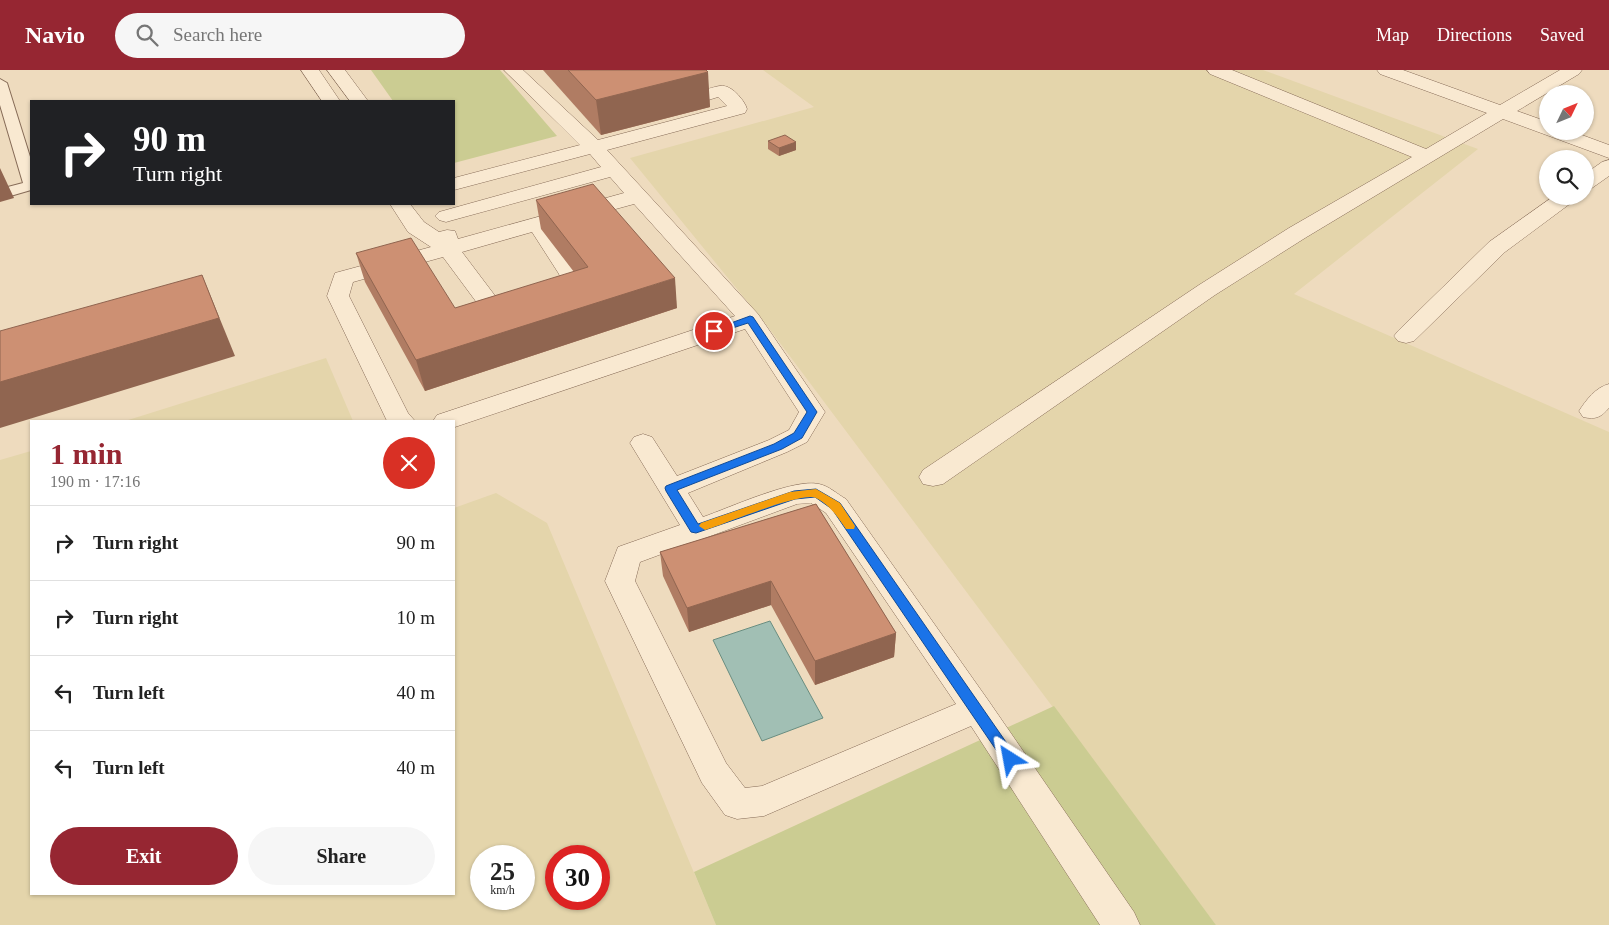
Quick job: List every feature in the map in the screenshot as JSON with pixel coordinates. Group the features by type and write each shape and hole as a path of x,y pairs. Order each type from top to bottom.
{"street":[{"path":"310,70 330,100"},
{"path":"336,70 357,100"},
{"path":"513,70 593,146 750,319 812,412 798,436 778,446 670,488"},
{"path":"455,184 738,109 738,105 722,91 705,95 672,70"},
{"path":"1216,70 1427,156"},
{"path":"1386,70 1539,127"},
{"path":"933,477 1207,290 1297,233 1573,70"},
{"path":"1576,140 1609,152"},
{"path":"1594,177 1609,166"},
{"path":"448,248 440,210 614,170"},
{"path":"401,420 338,296 343,278 638,196"},
{"path":"401,205 416,227 448,248 491,306 499,313 507,315 570,291 573,283 570,274 538,224"},
{"path":"1406,336 1498,247 1556,205"},
{"path":"449,420 750,319"},
{"path":"1592,411 1609,392"},
{"path":"643,443 696,529"},
{"path":"977,709 764,802 737,804 714,773 620,581 628,555 794,495 816,493 836,506 977,709 1121,925"}],"lane":[{"path":"0,83 30,181"},
{"path":"0,194 30,184"}],"shaded area":[{"path":"763,70 1263,70 1478,149 1294,294 1609,432 1609,925 1216,925 768,327 630,158 814,107"},
{"path":"326,358 353,420 128,420"},
{"path":"30,451 30,895 455,895 455,508 496,493 547,523 716,925 0,925 0,460"}],"green space":[{"path":"371,70 500,70 557,136 455,163 455,100 392,100"},
{"path":"1054,706 1216,925 716,925 694,872"}],"water":[{"path":"770,621 823,718 762,741 713,640"}],"building":[{"path":"568,70 706,70 708,72 596,100"},
{"path":"785,135 796,142 779,148 768,141"},
{"path":"593,184 675,278 416,360 356,253 411,238 455,308 588,267 536,200"},
{"path":"202,275 219,318 0,382 0,331"},
{"path":"816,504 896,633 815,661 771,581 687,608 660,552"}],"slow traffic":[{"path":"705,526 794,495 816,493 836,506 850,526"}],"route":[{"path":"714,331 750,319 812,412 798,436 778,446 670,488 696,529 794,495 816,493 836,506 1010,759"}]}
